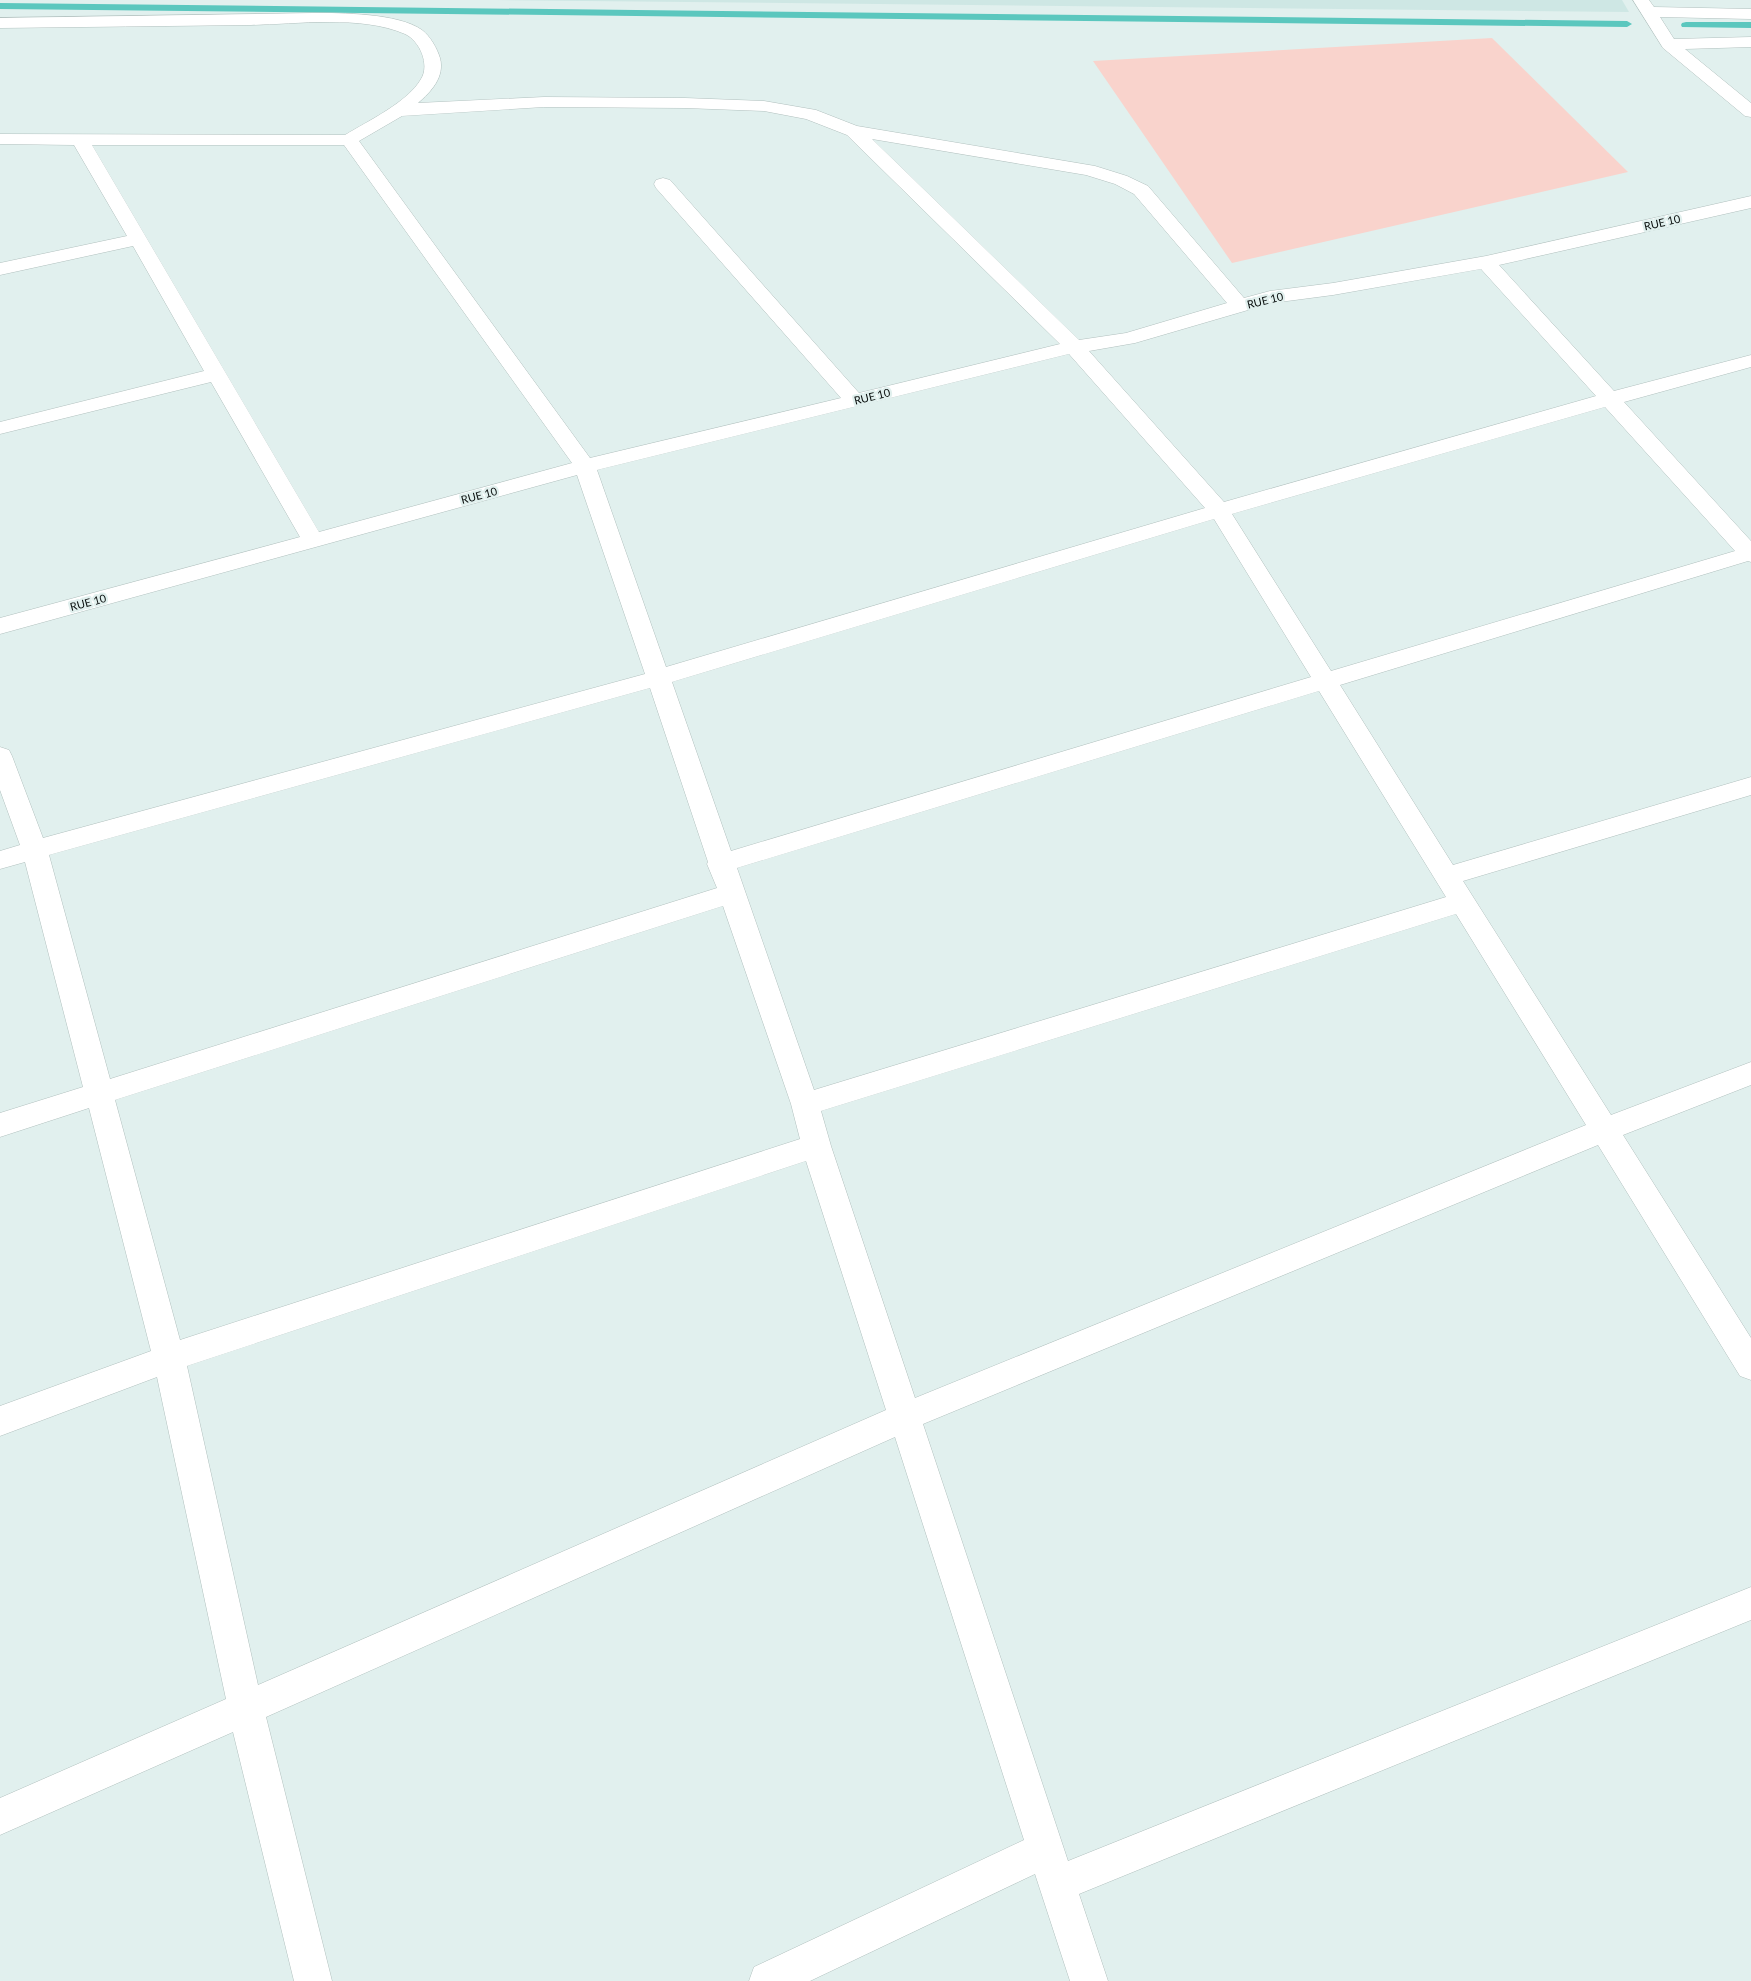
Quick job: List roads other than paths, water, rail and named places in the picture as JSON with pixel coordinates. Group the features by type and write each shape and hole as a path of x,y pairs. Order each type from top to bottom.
{"street":[{"path":"1645,6 1751,14"},
{"path":"1645,6 1669,44 1751,112"},
{"path":"0,23 331,19 389,23 414,31 424,40 433,63 431,78 415,98 349,140 0,139"},
{"path":"1669,44 1751,42"},
{"path":"394,111 544,102 685,103 764,106 810,114 853,131 1089,170 1121,180 1141,190 1240,306"},
{"path":"853,131 1074,347 1219,510 1751,1366"},
{"path":"80,139 313,540"},
{"path":"349,140 585,466 720,864 732,893 805,1104 816,1146 1089,1981"},
{"path":"662,184 854,400"},
{"name":"RUE 10","path":"0,626 585,466 1074,347 1128,339 1270,297 1333,289 1486,262 1751,202"},
{"path":"0,270 138,240"},
{"path":"720,864 1751,554 1486,262"},
{"path":"0,860 657,679 1219,510 1610,398 1751,361"},
{"path":"0,428 216,374"},
{"path":"0,756 35,850 169,1358 246,1710 313,1981"},
{"path":"1447,876 1751,786"},
{"path":"0,1124 732,893"},
{"path":"805,1104 1462,902"},
{"path":"0,1817 246,1710 905,1417 1605,1130 1751,1073"},
{"path":"0,1421 169,1358 816,1146"},
{"path":"1058,1884 1751,1603"},
{"path":"768,1981 1046,1849"}],"waterway":[{"path":"0,6 1627,24"},
{"path":"1686,25 1751,25"}]}
